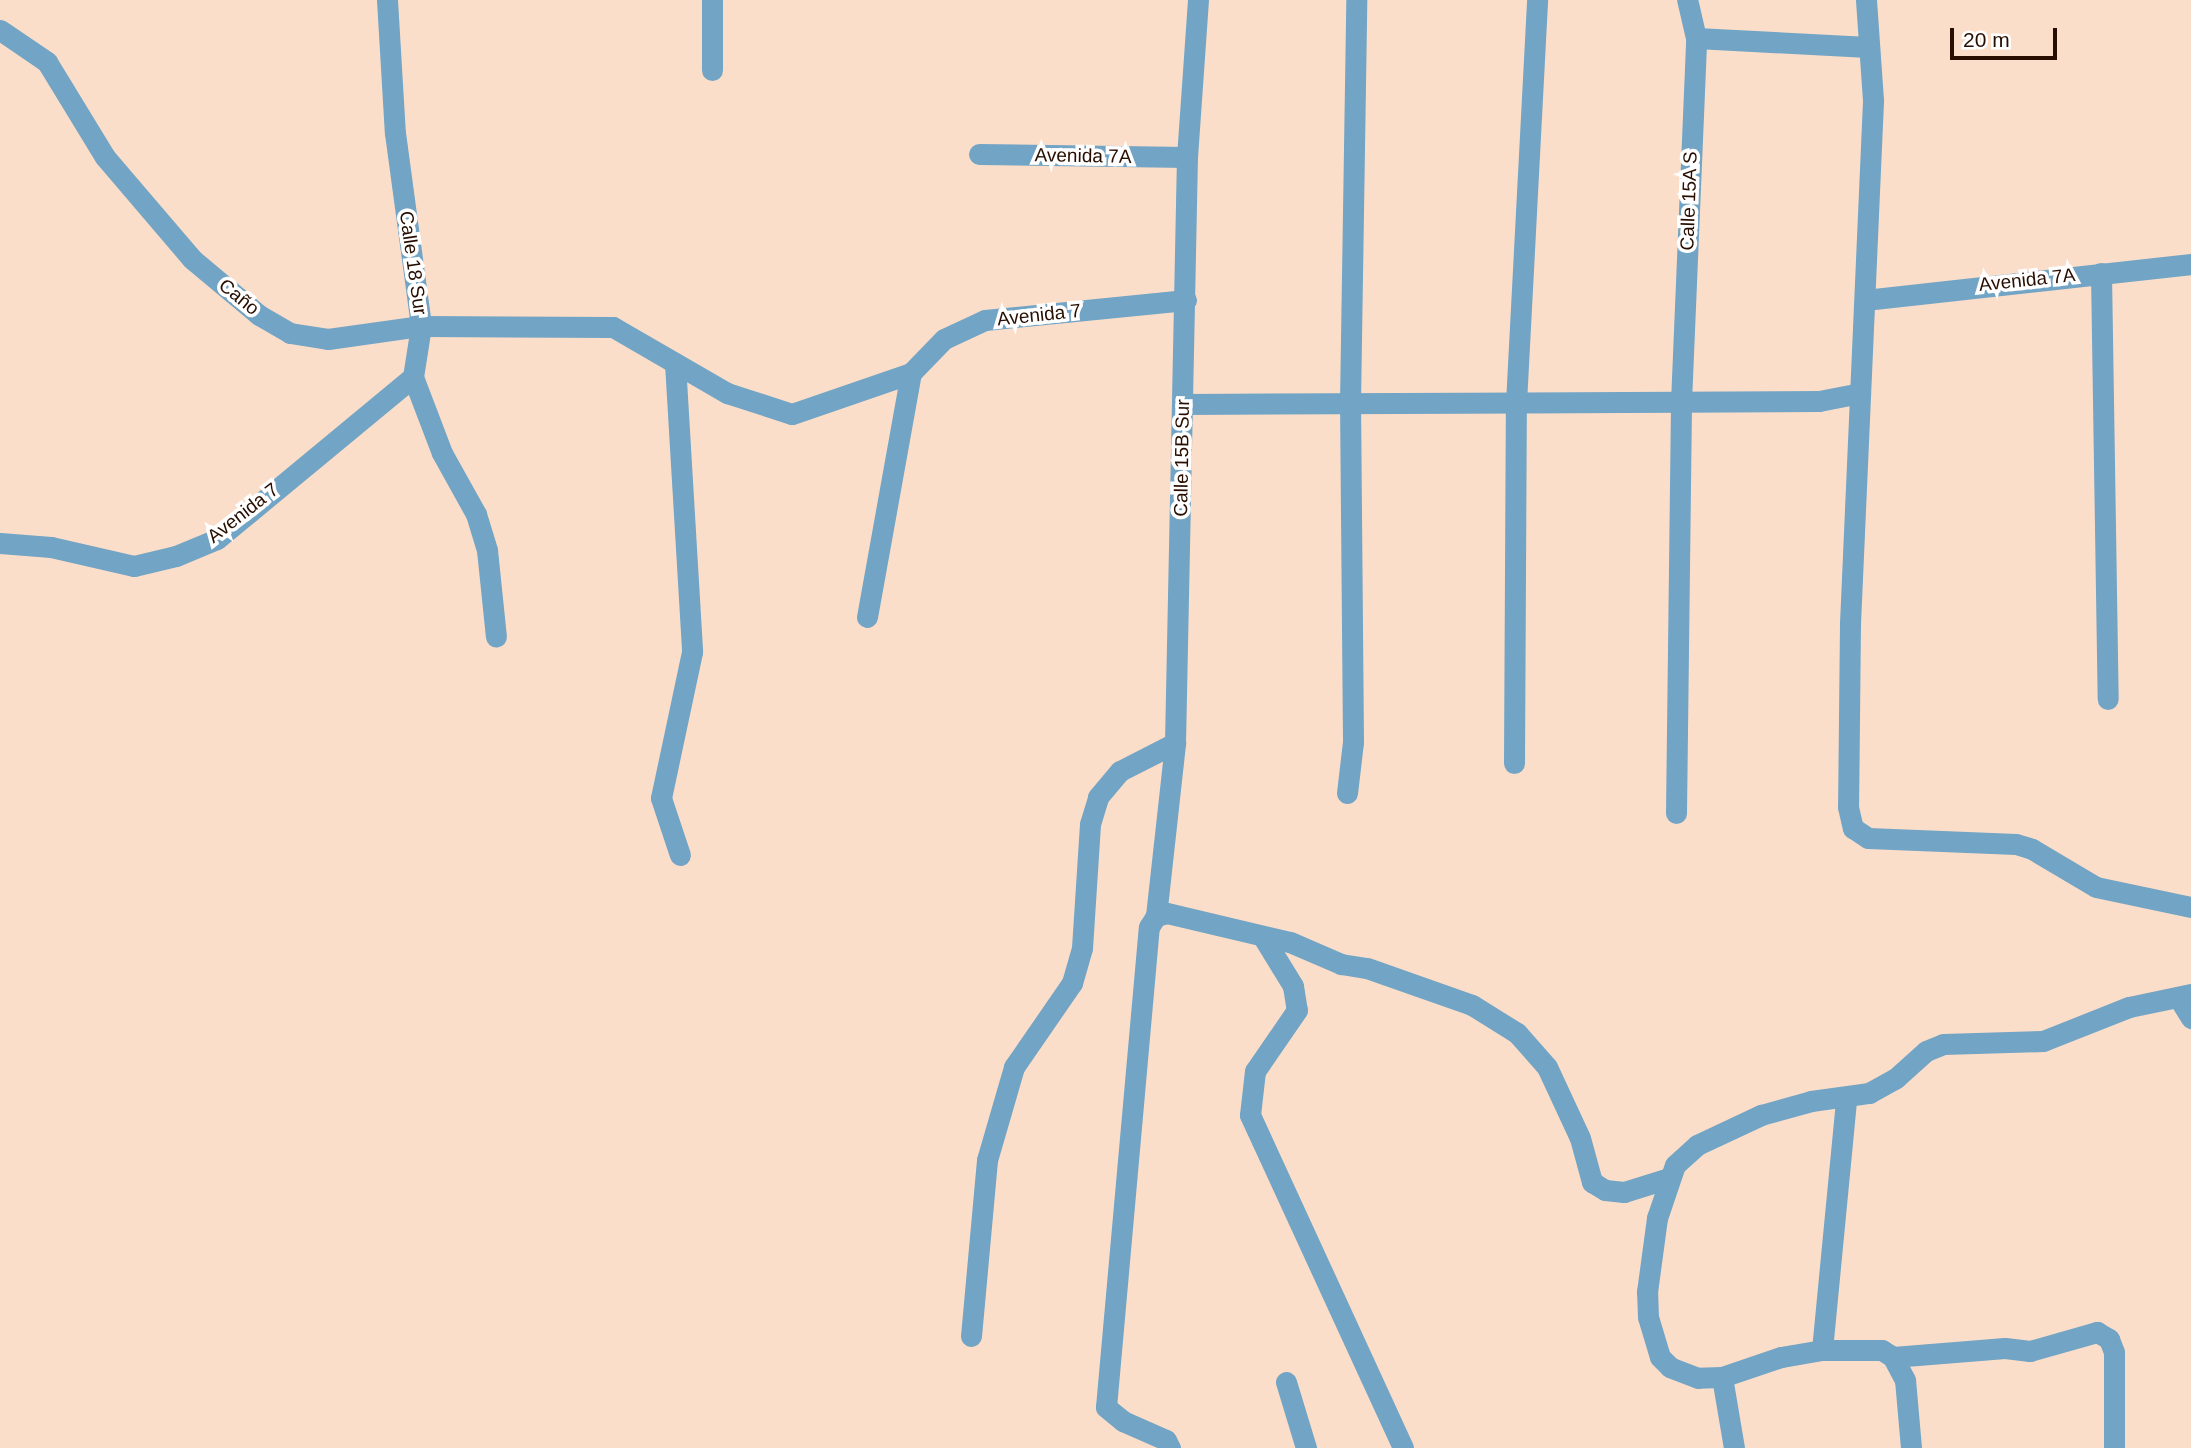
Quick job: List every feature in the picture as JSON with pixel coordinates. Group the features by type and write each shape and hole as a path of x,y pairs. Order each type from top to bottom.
{"street":[{"name":"Calle 18 Sur","path":"387,0 395,133 421,326 414,377 442,453 476,514 487,550 496,637"},
{"path":"712,0 712,70"},
{"name":"Calle 15B Sur","path":"1170,1448 1166,1440 1123,1421 1106,1407 1149,927 1156,916 1175,743 1187,157 1198,0"},
{"path":"1347,793 1353,742 1350,403 1356,0"},
{"path":"1514,762 1516,403 1537,0"},
{"name":"Calle 15A S","path":"1676,813 1681,402 1696,38 1687,0"},
{"path":"1866,0 1873,101 1850,624 1848,807 1853,828 1868,838 2016,844 2047,857 2096,887 2191,907"},
{"name":"Caño","path":"0,30 47,62 105,157 192,259 260,315 290,333 328,339 421,326 613,327 727,393 792,414 911,373"},
{"path":"1696,38 1868,47"},
{"name":"Avenida 7A","path":"979,154 1187,157"},
{"name":"Avenida 7A","path":"1864,300 2191,264"},
{"path":"2101,272 2108,699"},
{"name":"Avenida 7","path":"911,373 944,339 985,320 1186,300"},
{"path":"675,363 692,652 661,799 680,855"},
{"path":"867,617 911,373"},
{"name":"Avenida 7","path":"0,543 51,547 134,566 176,556 217,538 414,377"},
{"path":"1183,404 1819,401 1860,393"},
{"path":"971,1336 987,1160 1014,1067 1072,983 1082,948 1090,824 1098,797 1119,771 1175,743"},
{"path":"1156,916 1167,913 1263,937 1367,968 1472,1005 1499,1020 1547,1067 1580,1138 1592,1182 1605,1190 1624,1192 1669,1178"},
{"path":"1263,937 1293,986 1297,1010 1255,1071 1250,1115 1395,1423 1403,1448"},
{"path":"2115,1448 2114,1352 2109,1339 2097,1332 2030,1351 2005,1348 1893,1357 1869,1347 1822,1350 1781,1357 1722,1377 1698,1378 1670,1367 1660,1357 1652,1337 1647,1292 1657,1218 1669,1178 1683,1155 1697,1145 1761,1115 1811,1101 1846,1099 1884,1086 1915,1058 1943,1044 2043,1041 2129,1007 2185,996 2191,1018"},
{"path":"1822,1350 1846,1099"},
{"path":"1893,1357 1905,1380 1911,1448"},
{"path":"1722,1377 1734,1448"},
{"path":"1286,1382 1306,1448"}]}
